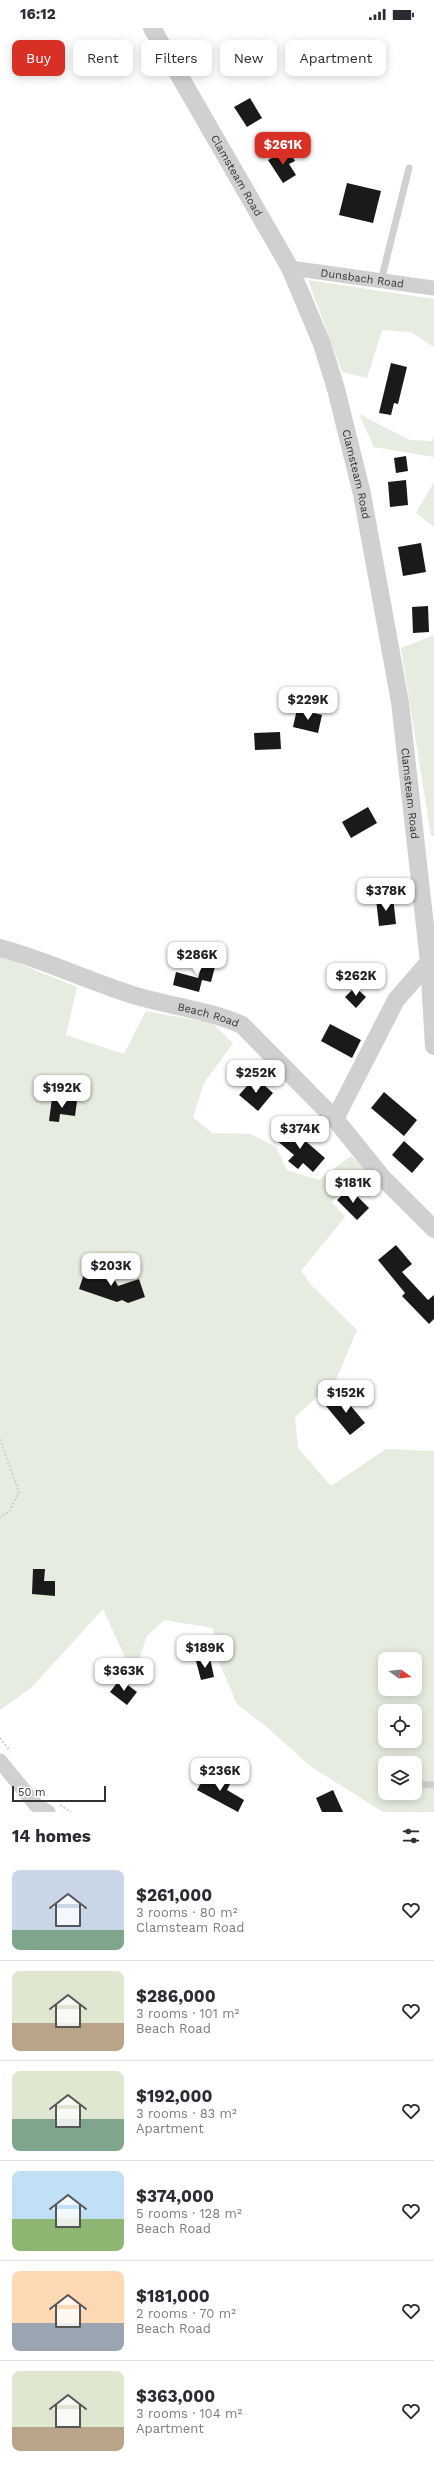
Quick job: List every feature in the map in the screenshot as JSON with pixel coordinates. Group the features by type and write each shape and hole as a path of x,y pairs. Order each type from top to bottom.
{"street":[{"name":"Clamsteam Road","path":"152,28 290,268 322,344 362,494 400,702 429,962 434,1046"},
{"name":"Dunsbach Road","path":"290,268 434,288"},
{"name":"Beach Road","path":"0,948 20,953 93,982 144,998 228,1019 242,1025 335,1119 381,1176 434,1229"},
{"path":"335,1119 396,1000 429,962"},
{"path":"0,1762 36,1805 48,1812"}],"lane":[{"path":"381,281 409,168"},
{"path":"422,1784 434,1785"}],"path":[{"path":"0,1439 19,1492 9,1512 0,1517"}],"shaded area":[{"path":"308,280 434,299 434,347 411,332 382,330 367,378 342,372"},
{"path":"359,414 410,440 432,441 434,435 434,457 374,447"},
{"path":"434,484 434,527 416,513"},
{"path":"434,635 434,836 431,836 401,648"},
{"path":"0,956 77,987 66,1035 124,1054 146,1011 212,1023 233,1043 204,1083 193,1117 212,1133 250,1134 276,1147 287,1170 319,1180 351,1156 366,1169 332,1202 345,1217 301,1271 312,1286 357,1330 336,1380 295,1417 298,1448 331,1486 386,1449 434,1451 434,1812 383,1812 310,1766 268,1728 237,1704 218,1660 213,1628 164,1620 147,1636 136,1668 135,1679 103,1609 31,1688 0,1710"}],"building":[{"path":"250,98 262,118 247,127 234,107"},
{"path":"288,149 295,161 289,164 296,175 283,183 268,160"},
{"path":"347,183 381,191 373,223 339,215"},
{"path":"391,363 407,367 398,404 394,403 391,415 379,413"},
{"path":"406,456 408,471 396,473 394,458"},
{"path":"406,480 408,505 390,507 388,482"},
{"path":"421,543 426,572 403,576 398,547"},
{"path":"428,606 429,632 413,633 412,607"},
{"path":"297,709 322,715 318,733 293,727"},
{"path":"280,732 281,749 255,750 254,733"},
{"path":"368,807 377,823 351,838 342,822"},
{"path":"393,897 396,924 379,926 376,899"},
{"path":"205,955 217,959 211,982 202,980 199,992 173,985 176,972 198,978"},
{"path":"355,987 366,997 356,1008 345,997"},
{"path":"330,1024 361,1040 352,1058 321,1041"},
{"path":"255,1077 273,1093 258,1111 239,1095"},
{"path":"384,1092 417,1120 404,1136 371,1108"},
{"path":"52,1098 77,1101 75,1116 60,1114 59,1122 49,1121"},
{"path":"287,1125 325,1158 313,1172 303,1163 298,1169 288,1161 294,1155 275,1139"},
{"path":"404,1141 424,1159 412,1173 392,1155"},
{"path":"349,1188 369,1208 357,1220 337,1200"},
{"path":"396,1245 412,1264 402,1272 428,1300 434,1295 434,1319 429,1324 402,1296 405,1293 378,1260"},
{"path":"100,1267 110,1271 118,1286 139,1279 145,1297 128,1303 122,1300 117,1302 79,1289 86,1268 98,1272"},
{"path":"341,1394 365,1423 350,1435 326,1406"},
{"path":"33,1569 45,1569 44,1581 55,1581 55,1596 32,1594"},
{"path":"210,1658 214,1677 201,1680 196,1661"},
{"path":"120,1679 137,1692 127,1705 110,1692"},
{"path":"207,1772 230,1784 227,1790 244,1800 238,1812 197,1790"},
{"path":"333,1790 343,1812 322,1812 316,1798"}]}
